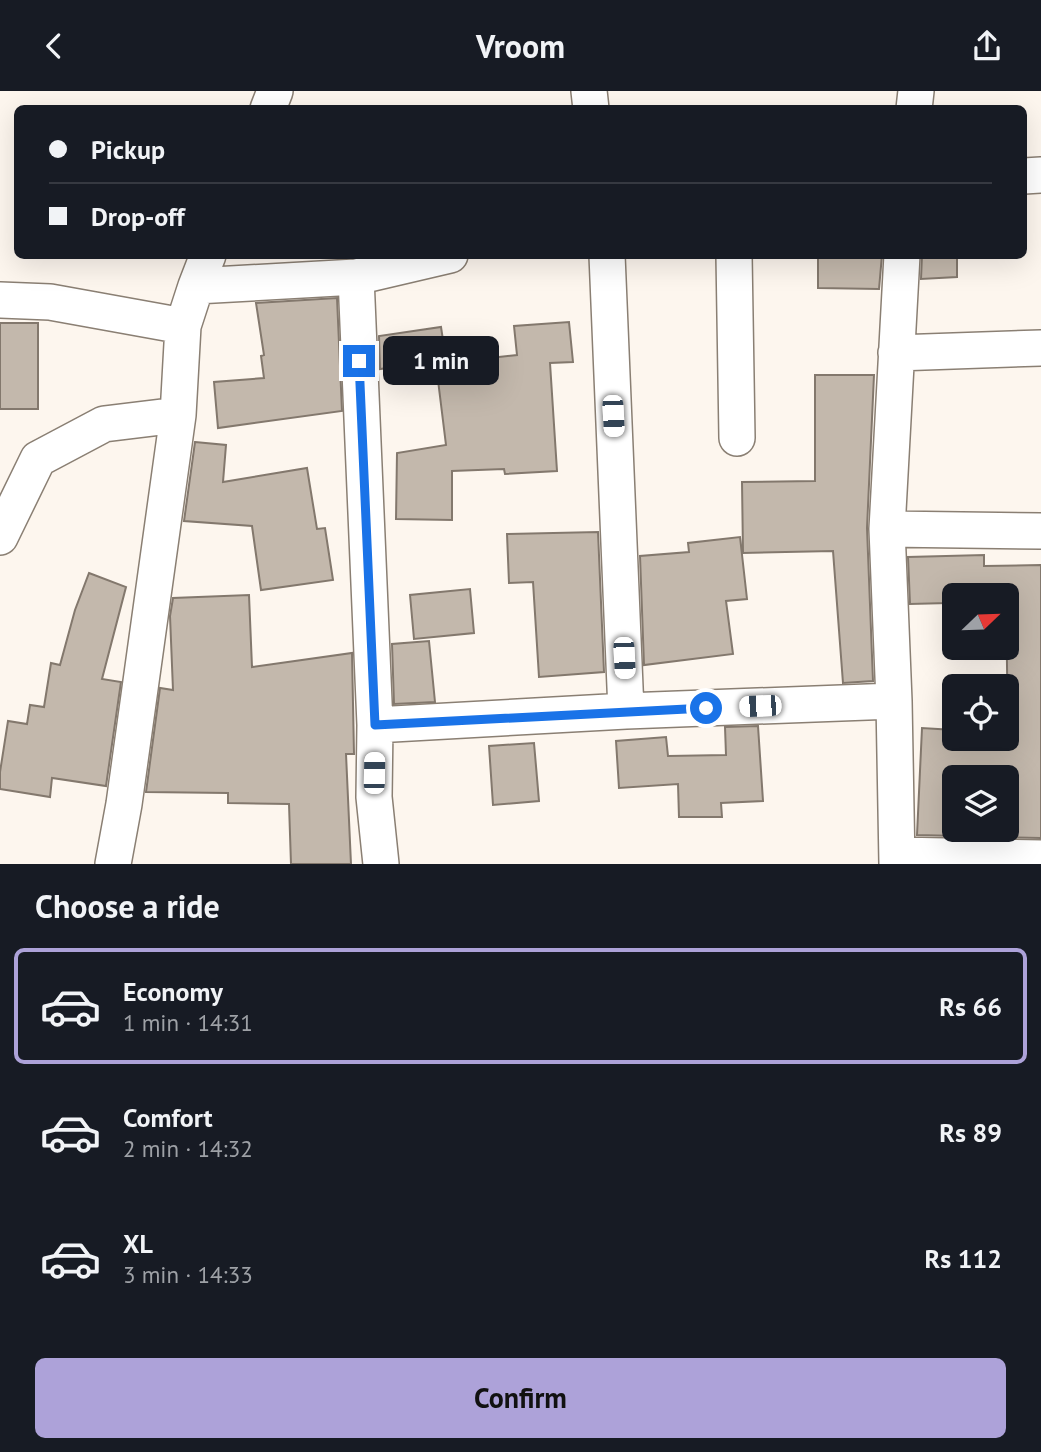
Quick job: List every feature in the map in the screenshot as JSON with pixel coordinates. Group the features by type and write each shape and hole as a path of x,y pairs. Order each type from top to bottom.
{"street":[{"path":"113,864 124,804 178,415 183,326 202,271 356,277 433,259"},
{"path":"607,259 626,711"},
{"path":"734,259 737,438"},
{"path":"902,259 887,529 897,859 1041,858"},
{"path":"356,277 375,725 374,797 381,864"},
{"path":"0,300 50,302 183,326"},
{"path":"896,353 1041,348"},
{"path":"0,537 38,459 104,424 178,415"},
{"path":"887,529 1041,531"},
{"path":"375,725 626,711 894,701"}],"building":[{"path":"818,259 882,259 879,289 818,288"},
{"path":"922,259 957,259 957,277 921,279"},
{"path":"337,298 342,411 218,428 214,382 264,378 261,356 264,355 256,303"},
{"path":"569,322 573,362 550,363 557,471 505,474 504,469 452,471 452,520 396,519 397,453 446,445 436,364 517,355 514,326"},
{"path":"0,323 38,323 38,409 0,409"},
{"path":"441,327 446,360 380,369 379,336"},
{"path":"815,375 874,375 867,528 873,681 843,683 833,551 743,553 742,482 815,481"},
{"path":"195,442 226,445 223,482 307,468 317,529 325,528 333,580 261,590 252,526 184,521"},
{"path":"598,532 604,672 539,677 533,582 509,583 507,534"},
{"path":"740,537 747,599 726,601 733,654 644,665 640,556 689,552 688,543"},
{"path":"984,555 984,566 1041,565 1041,838 1019,837 1019,765 942,765 942,836 917,835 922,728 942,729 942,751 1019,751 1019,674 1007,674 1007,660 1019,660 1019,583 942,583 942,603 910,604 908,557"},
{"path":"89,573 126,587 102,679 121,682 106,786 52,778 50,797 0,789 8,721 27,724 30,705 44,707 51,663 60,665 75,610"},
{"path":"470,589 474,633 414,639 410,595"},
{"path":"249,595 252,667 352,653 354,754 346,754 351,864 291,864 289,804 228,803 228,793 146,792 160,688 173,690 170,616 173,598"},
{"path":"429,641 435,702 394,704 392,644"},
{"path":"758,726 763,801 721,803 722,817 679,817 678,784 619,788 616,741 666,737 668,756 726,755 725,727"},
{"path":"534,743 539,801 493,805 489,746"}],"route":[{"path":"359,361 375,725 706,708"}]}
